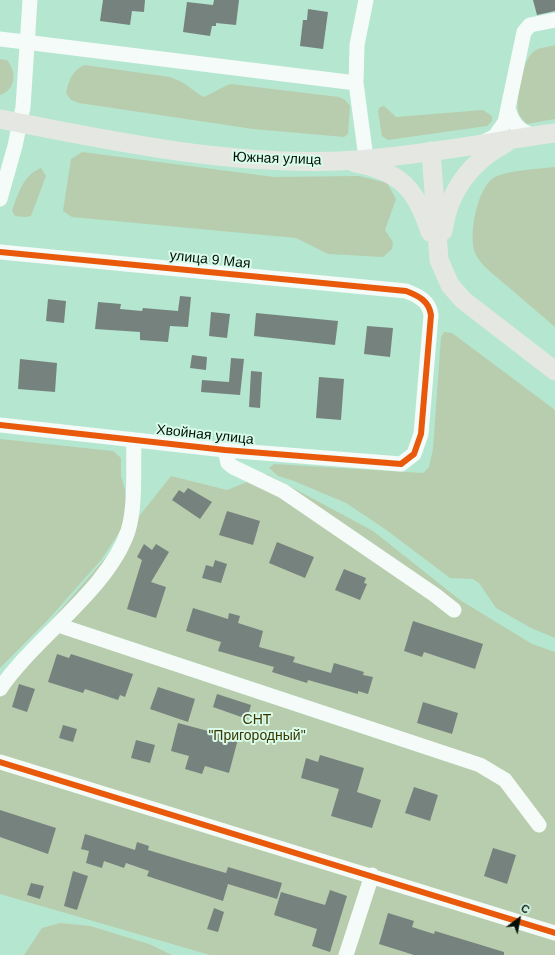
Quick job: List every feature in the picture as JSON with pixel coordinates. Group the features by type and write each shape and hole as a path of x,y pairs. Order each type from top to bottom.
{"main road":[{"name":"Южная улица","path":"0,119 157,149 274,161 366,158 431,151 555,132"},
{"path":"439,260 445,217 457,187 467,174 484,157 516,138"},
{"path":"431,151 439,260"},
{"path":"340,160 366,165 387,172 400,179 413,193 423,209 439,260 450,285 463,300 555,370"}],"street":[{"path":"0,199 20,123 25,92 30,0"},
{"path":"366,0 357,45 356,83 366,158"},
{"path":"480,144 495,136 500,130 509,111 524,32 530,25 555,20"},
{"path":"0,39 356,83"},
{"path":"509,111 512,120 518,128 535,136"},
{"name":"улица 9 Мая","path":"0,252 406,291 417,295 428,304 432,315 421,434 414,454 407,461"},
{"name":"Хвойная улица","path":"0,425 225,450 401,464 407,461"},
{"path":"0,689 58,625 104,571 118,551 128,530 131,515 134,440"},
{"path":"225,450 228,463 233,467 283,491 435,595 454,610"},
{"path":"58,625 480,765 505,780 539,824"},
{"path":"0,762 372,875 555,933"},
{"path":"346,955 372,875"}],"green space":[{"path":"555,45 555,119 527,124 518,111 519,87 524,69 531,54 536,50"},
{"path":"0,59 7,60 12,70 13,80 9,89 0,95"},
{"path":"85,65 170,77 182,82 203,97 231,84 339,97 345,100 350,106 348,134 344,137 253,129 79,103 71,100 66,93 68,84 74,73"},
{"path":"384,106 396,117 483,110 492,116 492,121 487,126 388,140 382,136 378,111 380,107"},
{"path":"82,152 274,177 359,176 387,183 396,199 385,230 393,242 392,249 383,257 328,254 296,238 72,217 63,211 71,159"},
{"path":"555,167 555,327 482,264 473,247 473,226 475,213 483,191 489,182 495,177 524,170"},
{"path":"41,168 46,176 31,216 15,216 12,211 25,180"},
{"path":"444,332 452,333 555,410 555,638 531,628 496,608 479,583 473,579 450,578 385,529 346,503 294,481 278,476 269,468 274,464 423,473 429,467 433,449 441,337"},
{"path":"0,439 113,451 121,458 121,476 125,490 127,511 121,530 101,560 47,621 0,668"},
{"name":"СНТ \"Пригородный\"","path":"267,474 373,531 460,600 532,644 555,652 555,955 210,955 0,894 0,680 114,548 171,476 227,490"},
{"path":"60,923 90,926 149,944 172,955 24,955 42,928"}],"building":[{"path":"103,0 145,0 144,12 132,11 130,25 100,21"},
{"path":"214,0 239,0 236,25 216,23 216,26 212,26 210,36 183,32 187,2 213,5"},
{"path":"533,0 555,0 555,11 537,15"},
{"path":"308,9 328,12 323,49 300,46 303,20 307,20"},
{"path":"180,296 191,297 188,327 170,326 168,342 140,340 140,332 95,329 98,302 121,304 120,309 142,311 143,308 178,311"},
{"path":"48,299 66,301 64,323 46,321"},
{"path":"211,312 230,314 227,338 209,336"},
{"path":"256,313 338,321 335,345 254,336"},
{"path":"367,326 393,328 390,357 364,354"},
{"path":"192,355 207,357 206,370 190,368"},
{"path":"231,358 244,359 240,395 201,392 202,380 229,382"},
{"path":"20,359 57,363 55,392 18,389"},
{"path":"251,371 262,372 260,408 249,407"},
{"path":"319,377 344,379 341,420 316,418"},
{"path":"188,488 212,502 200,519 172,500 179,490 184,493"},
{"path":"227,511 260,521 253,545 219,535"},
{"path":"277,542 314,557 305,578 269,563"},
{"path":"144,544 152,550 156,544 169,552 151,582 166,587 156,618 127,609 142,560 137,557"},
{"path":"215,560 227,564 221,583 202,578 206,565 213,567"},
{"path":"344,569 366,578 364,583 367,584 360,600 335,590"},
{"path":"193,608 228,619 229,613 240,616 238,623 263,631 259,647 295,657 293,662 331,673 334,663 364,672 363,675 373,677 368,694 358,691 358,694 308,680 307,683 272,672 274,667 218,651 221,642 186,631"},
{"path":"413,621 483,644 475,669 424,652 422,657 404,651"},
{"path":"57,654 69,658 71,654 133,674 125,697 120,695 118,700 85,689 83,693 48,682"},
{"path":"19,684 35,689 27,712 12,707"},
{"path":"158,687 195,699 188,722 150,709"},
{"path":"217,694 251,705 247,719 213,707"},
{"path":"423,702 458,713 452,734 417,723"},
{"path":"178,723 238,739 229,773 205,766 202,774 185,769 189,756 171,751"},
{"path":"63,725 77,729 73,742 59,738"},
{"path":"136,740 155,745 150,763 131,758"},
{"path":"320,755 364,768 357,792 381,800 372,828 331,816 339,789 301,778 306,758 318,762"},
{"path":"414,787 438,795 430,821 405,813"},
{"path":"0,810 56,828 48,854 0,837"},
{"path":"85,834 135,850 137,842 149,846 148,850 226,873 228,867 282,883 277,899 228,884 223,901 147,876 149,871 126,863 124,868 104,861 102,868 86,863 89,851 81,849"},
{"path":"493,848 516,855 507,884 484,876"},
{"path":"73,871 88,876 77,910 64,906"},
{"path":"31,883 44,886 40,899 27,895"},
{"path":"330,890 347,896 330,952 312,946 317,929 274,915 281,892 325,905"},
{"path":"214,908 224,912 218,932 207,929"},
{"path":"388,913 414,921 412,927 434,934 435,931 504,952 504,955 414,955 379,944"}],"cycle path":[{"path":"0,252 406,291 423,300 428,306 431,315 421,434 414,454 401,464 225,450 0,425"},
{"path":"0,762 555,933"}]}
